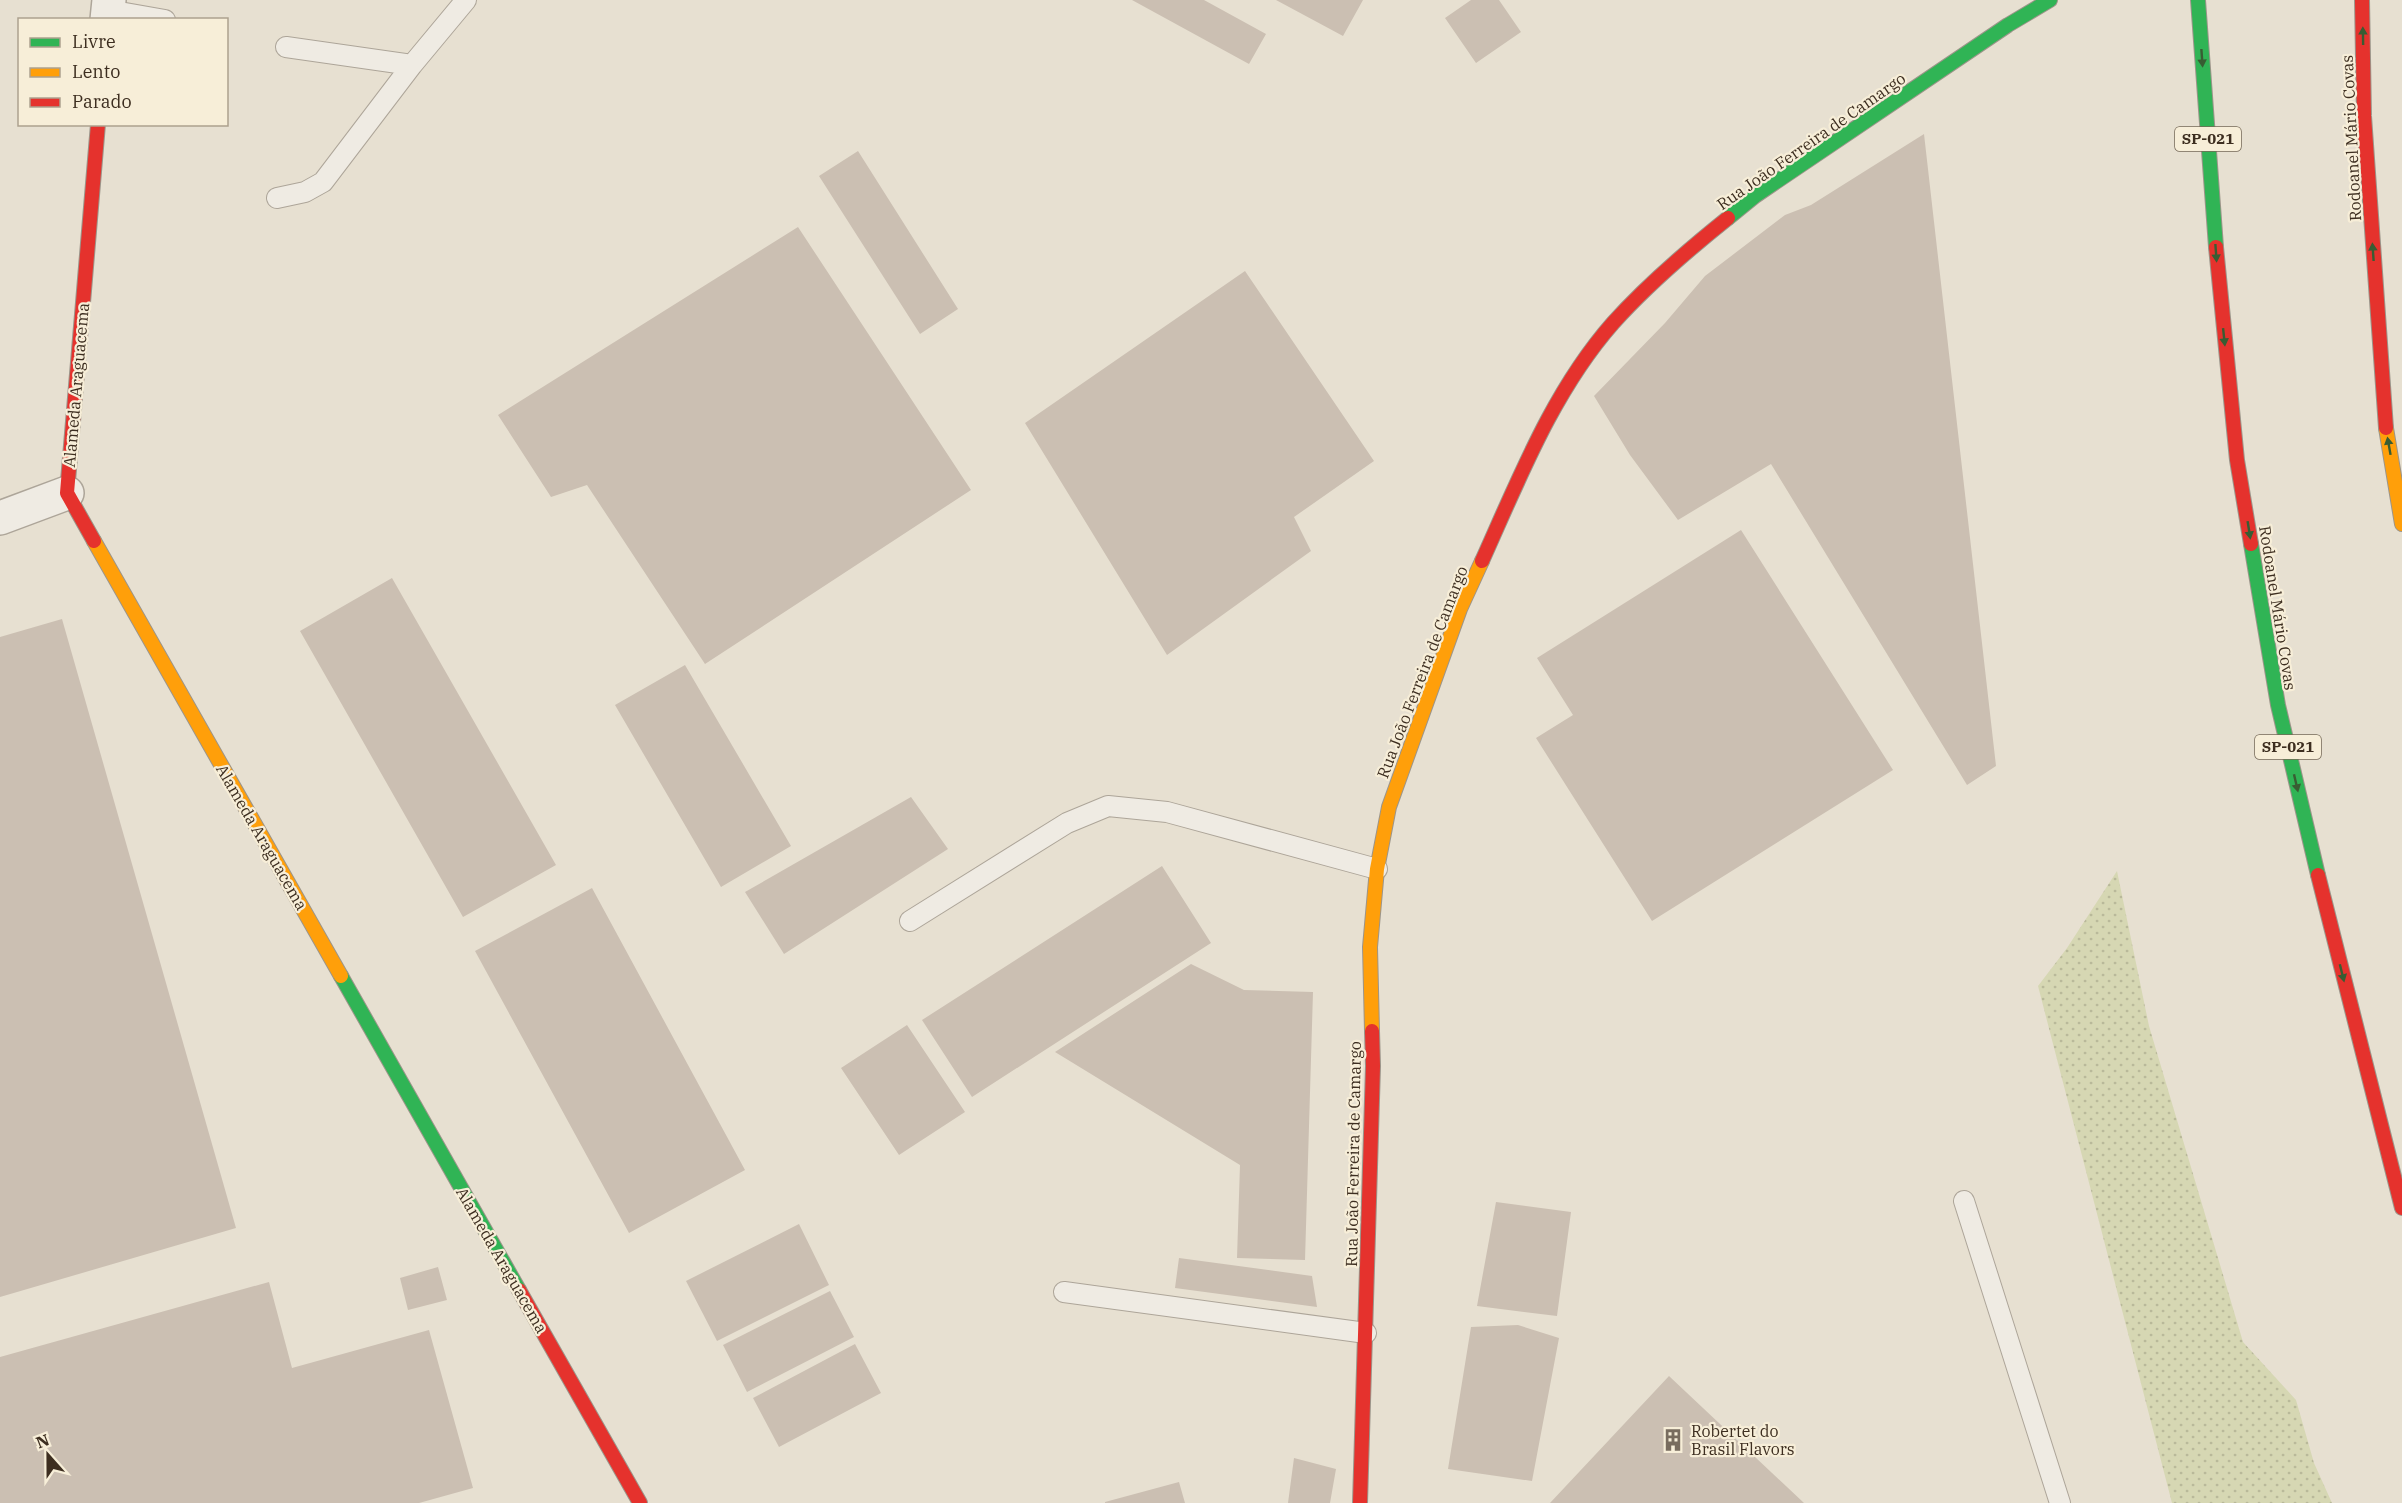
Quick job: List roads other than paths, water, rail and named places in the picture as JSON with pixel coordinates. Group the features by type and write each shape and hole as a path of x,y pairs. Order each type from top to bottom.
{"main road":[{"name":"Rua João Ferreira de Camargo","path":"1360,1503 1373,1066 1370,948 1377,869 1389,807 1460,609 1532,450 1574,375 1600,340 1613,323 1677,259 1755,196 2008,25 2050,0"},
{"name":"Rodoanel Mário Covas","path":"2198,0 2218,278 2236,449 2278,705 2330,929 2402,1208"},
{"name":"Rodoanel Mário Covas","path":"2362,0 2364,116 2384,416 2402,524"},
{"name":"Alameda Araguacema","path":"98,126 67,493 640,1503"}],"street":[{"path":"0,518 67,493"}],"lane":[{"path":"277,198 305,192 323,182 412,65 466,0"},
{"path":"108,10 154,18"},
{"path":"286,47 412,65"},
{"path":"910,921 1067,823 1108,806 1167,812 1377,869"},
{"path":"1964,1201 2060,1503"},
{"path":"1064,1292 1366,1333"}],"place":[{"name":"Robertet do Brasil Flavors","path":"1673,1440"}]}
